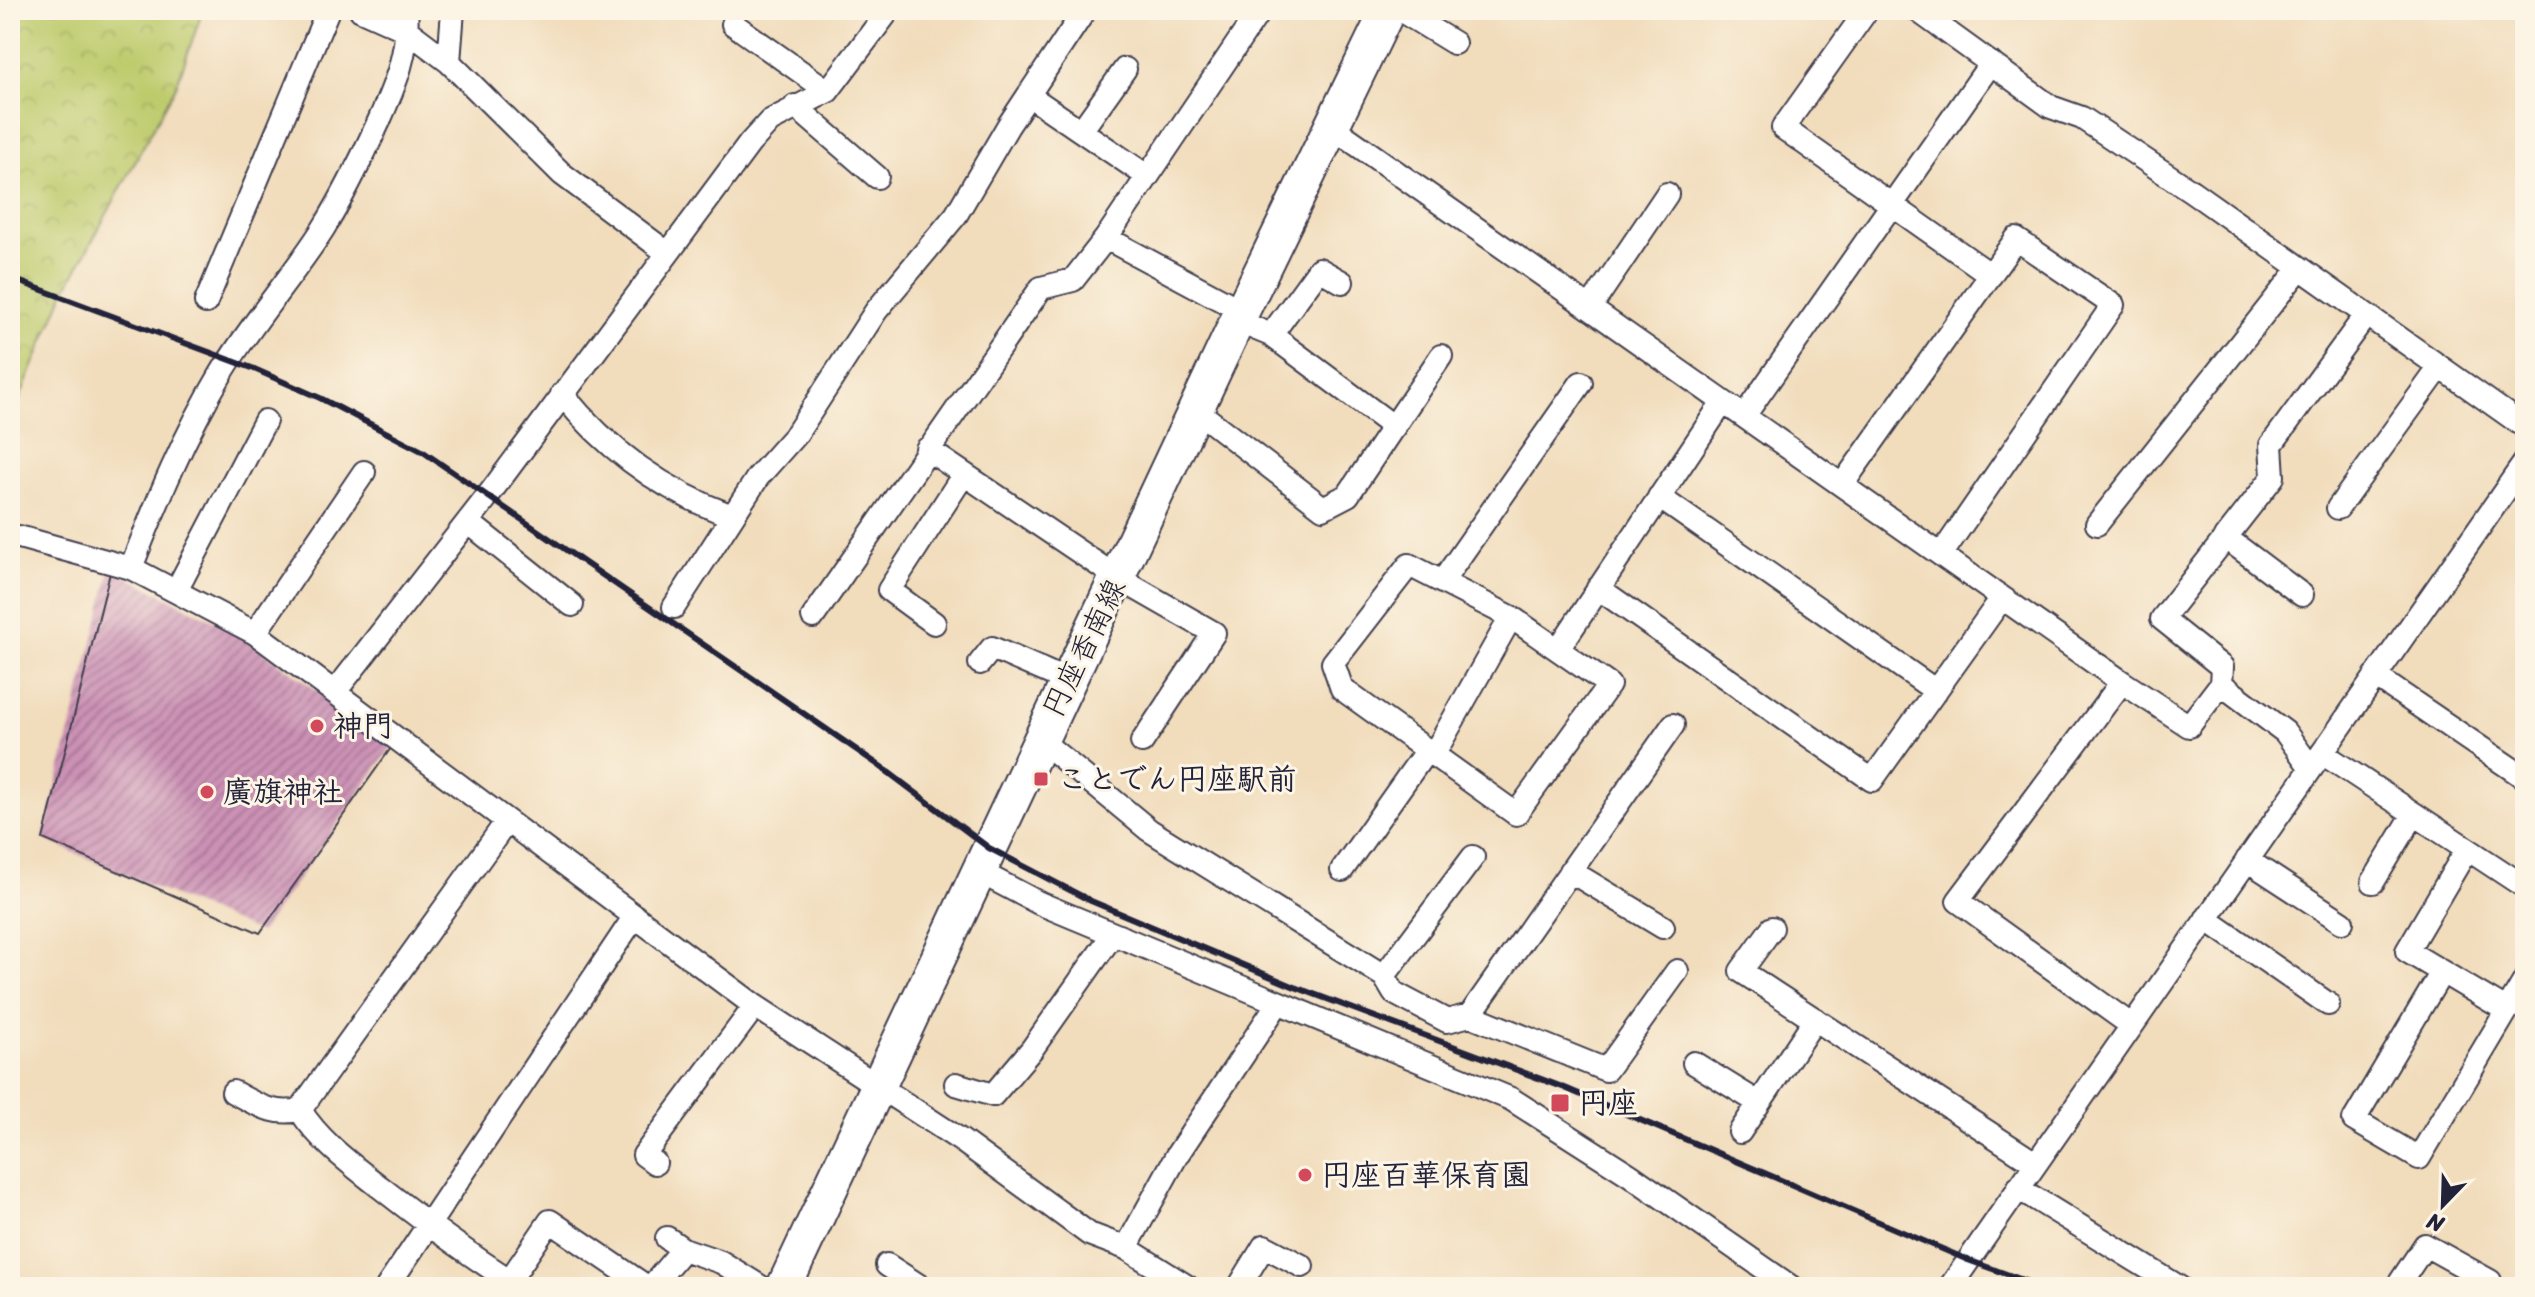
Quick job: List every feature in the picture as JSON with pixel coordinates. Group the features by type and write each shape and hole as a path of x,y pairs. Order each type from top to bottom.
{"main road":[{"name":"円座香南線","path":"784,1287 879,1090 1039,739 1118,578 1239,316 1388,10"}],"street":[{"path":"206,302 328,10"},
{"path":"361,10 407,21 562,174 666,252"},
{"path":"449,62 453,10"},
{"path":"335,692 468,522 750,143 770,121 828,91 889,10"},
{"path":"674,607 758,477 797,433 876,311 956,215 1008,126 1085,10"},
{"path":"813,617 1041,288 1073,280 1106,238 1260,10"},
{"path":"1400,10 1454,43"},
{"path":"1867,10 1783,128 1991,275"},
{"path":"1917,10 2051,107 2082,118 2525,427"},
{"path":"131,568 179,451 211,391 248,332 321,231 355,174 398,78 407,21"},
{"path":"733,24 828,91"},
{"path":"1744,416 1991,63"},
{"path":"1081,131 1125,69"},
{"path":"1040,103 1147,176"},
{"path":"795,106 877,177"},
{"path":"1332,127 2189,726 2221,684 2222,667 2162,619 2273,477 2271,445 2366,315"},
{"path":"1590,308 1667,194"},
{"path":"1106,238 1271,335 1394,427"},
{"path":"1842,485 2016,239 2113,305 1941,555"},
{"path":"2097,524 2300,268"},
{"path":"1271,335 1319,269 1342,282"},
{"path":"1196,410 1323,508 1348,495 1441,356"},
{"path":"2338,508 2440,367"},
{"path":"1442,582 1581,383"},
{"path":"562,394 591,430 643,471 688,500 732,516"},
{"path":"1559,648 1723,402"},
{"path":"176,591 265,421"},
{"path":"927,449 1118,578 1214,633 1142,742"},
{"path":"1950,1287 2525,462"},
{"path":"255,633 364,472"},
{"path":"934,623 889,590 964,474"},
{"path":"1659,497 1936,691"},
{"path":"468,522 572,605"},
{"path":"19,537 131,568 255,633 755,1006 879,1090 962,1141 1089,1234 1126,1248 1188,1287"},
{"path":"2225,537 2302,595"},
{"path":"1409,565 1511,617 1609,685 1516,814 1342,689 1333,663 1409,565"},
{"path":"1598,588 1872,780 2002,598"},
{"path":"1342,870 1430,752 1511,617"},
{"path":"980,663 992,648 1068,681"},
{"path":"2375,676 2525,778"},
{"path":"2122,682 1958,901 2131,1025"},
{"path":"2221,684 2285,732 2316,761 2414,814 2525,887"},
{"path":"1470,1015 1673,725"},
{"path":"1039,739 1149,830 1384,976 1394,993 1447,1021 1470,1015 1606,1070 1677,971"},
{"path":"2373,882 2414,814"},
{"path":"233,1092 265,1109 284,1114 300,1110 507,821"},
{"path":"2467,849 2407,951 2506,1010"},
{"path":"1384,976 1473,857"},
{"path":"2247,860 2342,922"},
{"path":"978,871 1039,903 1511,1099 1630,1175 1791,1287"},
{"path":"1570,871 1663,927"},
{"path":"387,1287 635,916"},
{"path":"2206,919 2328,1004"},
{"path":"1772,928 1741,971 2035,1163"},
{"path":"956,1084 993,1095 1032,1049 1113,934"},
{"path":"2442,972 2354,1120 2419,1158 2525,980"},
{"path":"1126,1248 1177,1155 1278,1003"},
{"path":"655,1163 644,1155 755,1006"},
{"path":"1740,1132 1815,1019"},
{"path":"1694,1063 1759,1103"},
{"path":"300,1110 316,1132 355,1168 511,1285 550,1221 649,1287 675,1243 721,1262 761,1287"},
{"path":"2018,1188 2179,1287"},
{"path":"2397,1287 2425,1245 2492,1285"},
{"path":"1239,1287 1264,1246 1302,1266"},
{"path":"887,1265 921,1287"}],"green space":[{"path":"10,10 203,10 176,86 64,293 10,421"}],"building":[{"name":"廣旗神社","path":"111,569 235,631 393,745 260,933 43,839"}],"railway":[{"path":"10,278 252,368 320,398 422,451 880,766 989,848 1091,901 1295,987 1565,1088 1968,1260 2042,1287"}],"place":[{"name":"神門","path":"317,726"},
{"name":"ことでん円座駅前","path":"1041,779"},
{"name":"廣旗神社","path":"207,792"},
{"name":"円座","path":"1560,1103"},
{"name":"円座百華保育園","path":"1305,1175"}]}
